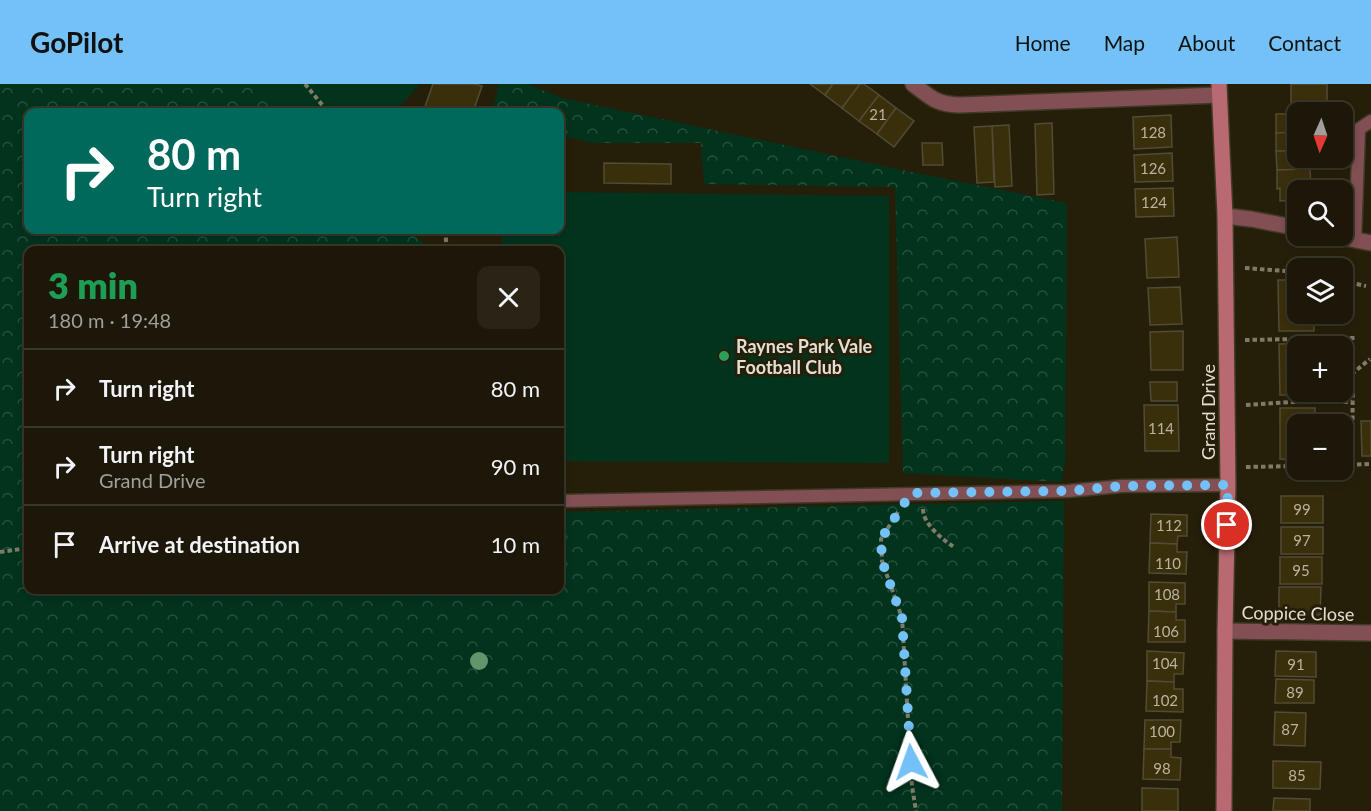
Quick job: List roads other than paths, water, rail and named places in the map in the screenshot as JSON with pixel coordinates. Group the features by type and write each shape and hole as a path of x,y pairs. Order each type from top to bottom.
{"main road":[{"name":"Grand Drive","path":"1219,90 1226,216 1227,340 1228,485 1224,811"}],"street":[{"path":"914,84 932,99 944,104 959,105 1219,90"},
{"path":"1226,216 1287,226"},
{"path":"1354,239 1371,243"},
{"name":"Coppice Close","path":"1225,631 1371,633"}],"lane":[{"path":"1354,239 1359,129 1371,121"},
{"path":"564,501 1068,491 1122,486 1228,485"}],"place":[{"name":"Raynes Park Vale Football Club","path":"724,356"}]}
